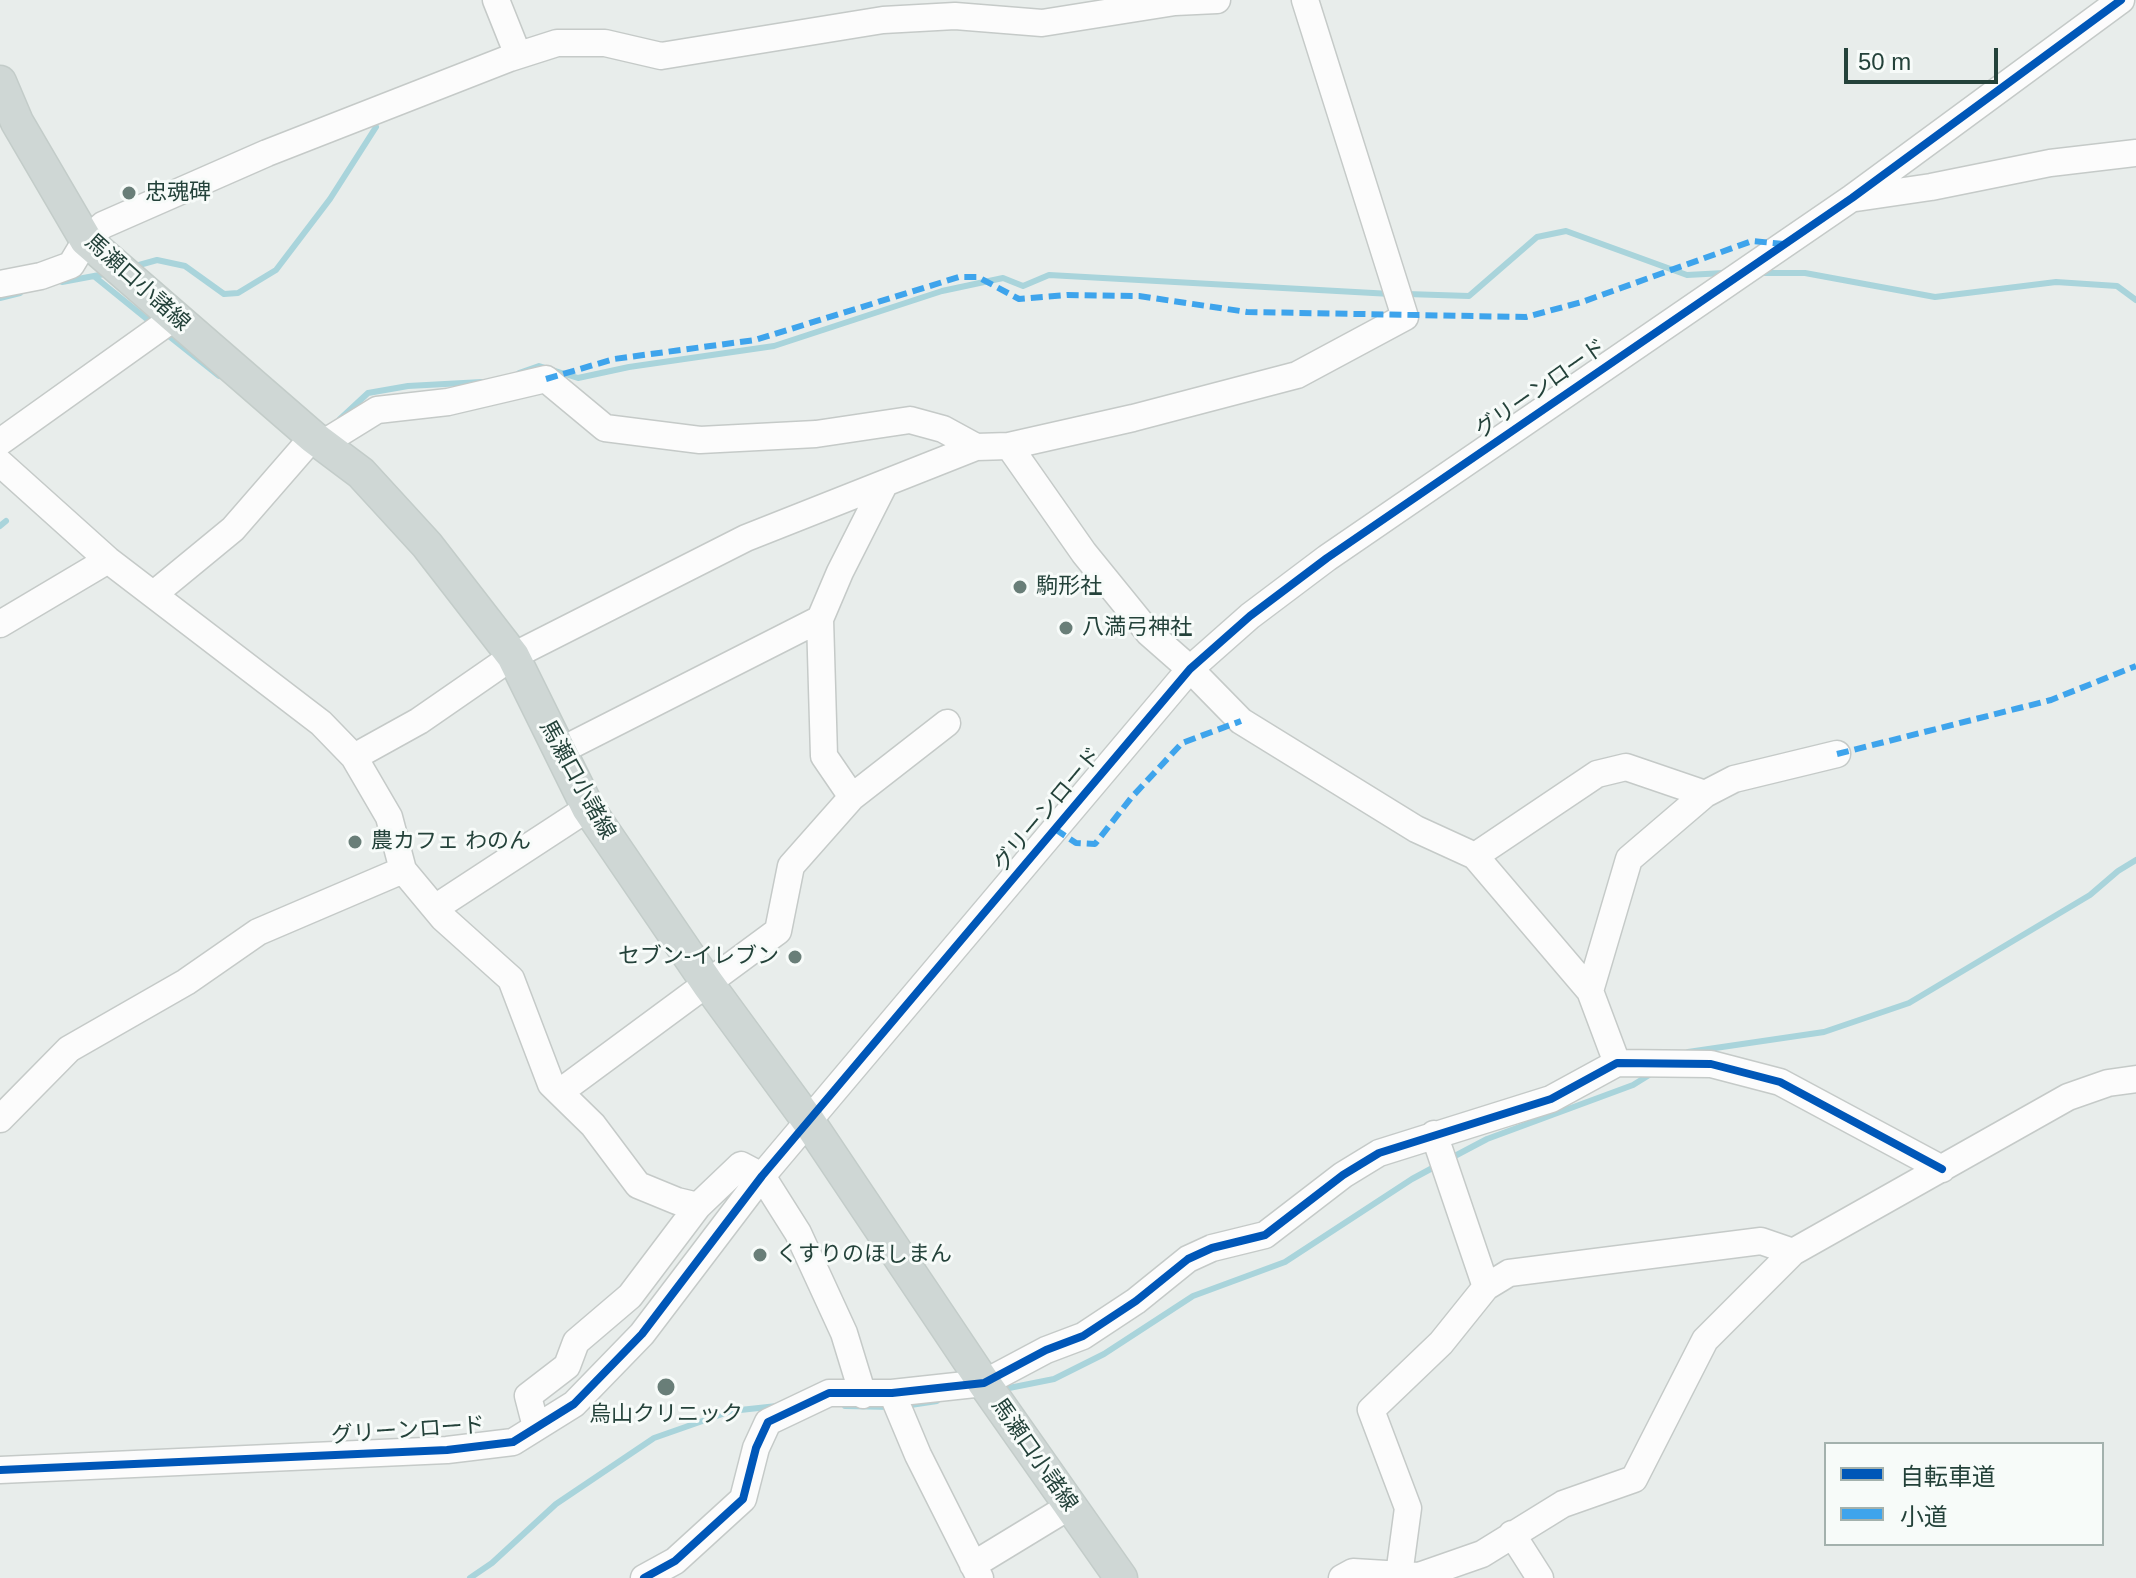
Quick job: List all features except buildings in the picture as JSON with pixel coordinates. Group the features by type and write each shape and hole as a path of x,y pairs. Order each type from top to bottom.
{"main road":[{"name":"馬瀬口小諸線","path":"0,82 17,122 86,240 317,440 361,473 427,545 513,656 588,808 708,984 809,1122 984,1383 1121,1578"}],"street":[{"path":"496,0 518,55"},
{"path":"0,284 41,276 71,265 86,240 103,225 267,153 518,55 557,43 605,43 661,56 883,20 955,16 1042,23 1174,1 1217,0"},
{"path":"354,757 419,721 513,656 746,538 976,447 1009,446 1133,418 1297,375 1405,317 1305,0"},
{"name":"グリーンロード","path":"0,1470 447,1450 513,1442 574,1404 642,1334 762,1176 1190,669 1250,616 1327,558 1852,198 2121,0"},
{"path":"1852,198 1931,187 2050,163 2136,153"},
{"path":"0,442 175,317"},
{"path":"154,594 233,529 317,440 377,410 448,402 546,379 605,428 700,440 816,434 910,420 943,429 976,447"},
{"path":"1009,446 1093,564 1149,633 1241,721 1416,829 1475,856 1590,991 1617,1063"},
{"path":"0,463 108,560 321,723 354,757 389,817 403,870 435,908 511,979 551,1084 593,1125 638,1185 698,1206"},
{"path":"852,797 824,756 820,619 885,483"},
{"path":"0,624 108,560"},
{"path":"560,751 820,619"},
{"path":"560,1092 778,931 791,866 852,797 947,723"},
{"path":"1590,991 1629,859 1705,794 1734,779 1837,754"},
{"path":"1475,856 1597,774 1626,767 1705,794"},
{"path":"435,908 588,808"},
{"path":"0,1119 69,1049 186,982 258,932 403,870"},
{"path":"644,1578 675,1561 743,1499 756,1448 768,1422 829,1393 863,1395 984,1383 1046,1350 1083,1336 1136,1301 1188,1259 1212,1248 1265,1235 1343,1175 1379,1153 1551,1099 1617,1063 1711,1064 1780,1082 1942,1169"},
{"path":"1342,1578 1353,1572 1419,1576 1482,1554 1563,1504 1634,1479 1705,1340 1793,1252 2068,1097 2108,1083 2136,1079"},
{"path":"1434,1134 1486,1287"},
{"path":"536,1427 528,1396 567,1366 576,1342 630,1296 698,1206 741,1165 762,1176 798,1233 838,1319 863,1395"},
{"path":"1399,1575 1408,1508 1371,1410 1441,1343 1486,1287 1509,1273 1761,1241 1793,1252"},
{"path":"892,1393 918,1455 976,1572 1070,1506"},
{"path":"1512,1534 1540,1578"}],"waterway":[{"path":"132,267 157,260 185,266 224,294 238,293 276,270 330,199 376,127"},
{"path":"1407,294 1469,296 1537,237 1566,231 1687,275 1724,273"},
{"path":"62,282 110,273"},
{"path":"1759,273 1805,273 1935,297 2056,282 2117,286 2136,300"},
{"path":"519,373 539,366 578,378 629,367 774,346 942,291 1003,278 1023,286 1049,275 1391,294"},
{"path":"95,277 153,324"},
{"path":"0,298 20,293"},
{"path":"165,333 219,376"},
{"path":"340,419 368,393 408,386 482,382"},
{"path":"0,526 6,521"},
{"path":"1688,1052 1824,1032 1909,1003 2090,895 2136,860"},
{"path":"1451,1158 1487,1139 1633,1085 1654,1072"},
{"path":"999,1390 1054,1379 1104,1354 1193,1296 1285,1262 1438,1165"},
{"path":"904,1406 937,1401"},
{"path":"470,1578 492,1563 556,1504 654,1438 731,1411 777,1406"},
{"path":"845,1406 889,1407"}],"marked path":[{"path":"546,379 614,359 755,340 959,277 978,277 1019,299 1067,295 1139,296 1247,312 1526,317 1582,302 1752,241 1784,244"},
{"path":"1837,754 2051,700 2136,666"},
{"path":"1055,829 1076,843 1095,844 1131,798 1182,743 1241,721"}],"cycle path":[{"path":"0,1470 447,1450 513,1442 574,1404 642,1334 762,1176 1190,669 1250,616 1327,558 1852,198 2121,0"},
{"path":"644,1578 675,1561 743,1499 756,1448 768,1422 829,1393 892,1393 984,1383 1046,1350 1083,1336 1136,1301 1188,1259 1212,1248 1265,1235 1343,1175 1379,1153 1551,1099 1617,1063 1711,1064 1780,1082 1942,1169"}],"place":[{"name":"忠魂碑","path":"129,193"},
{"name":"駒形社","path":"1020,587"},
{"name":"八満弓神社","path":"1066,628"},
{"name":"農カフェ わのん","path":"355,842"},
{"name":"セブン-イレブン","path":"795,957"},
{"name":"くすりのほしまん","path":"760,1255"},
{"name":"烏山クリニック","path":"666,1387"}]}
